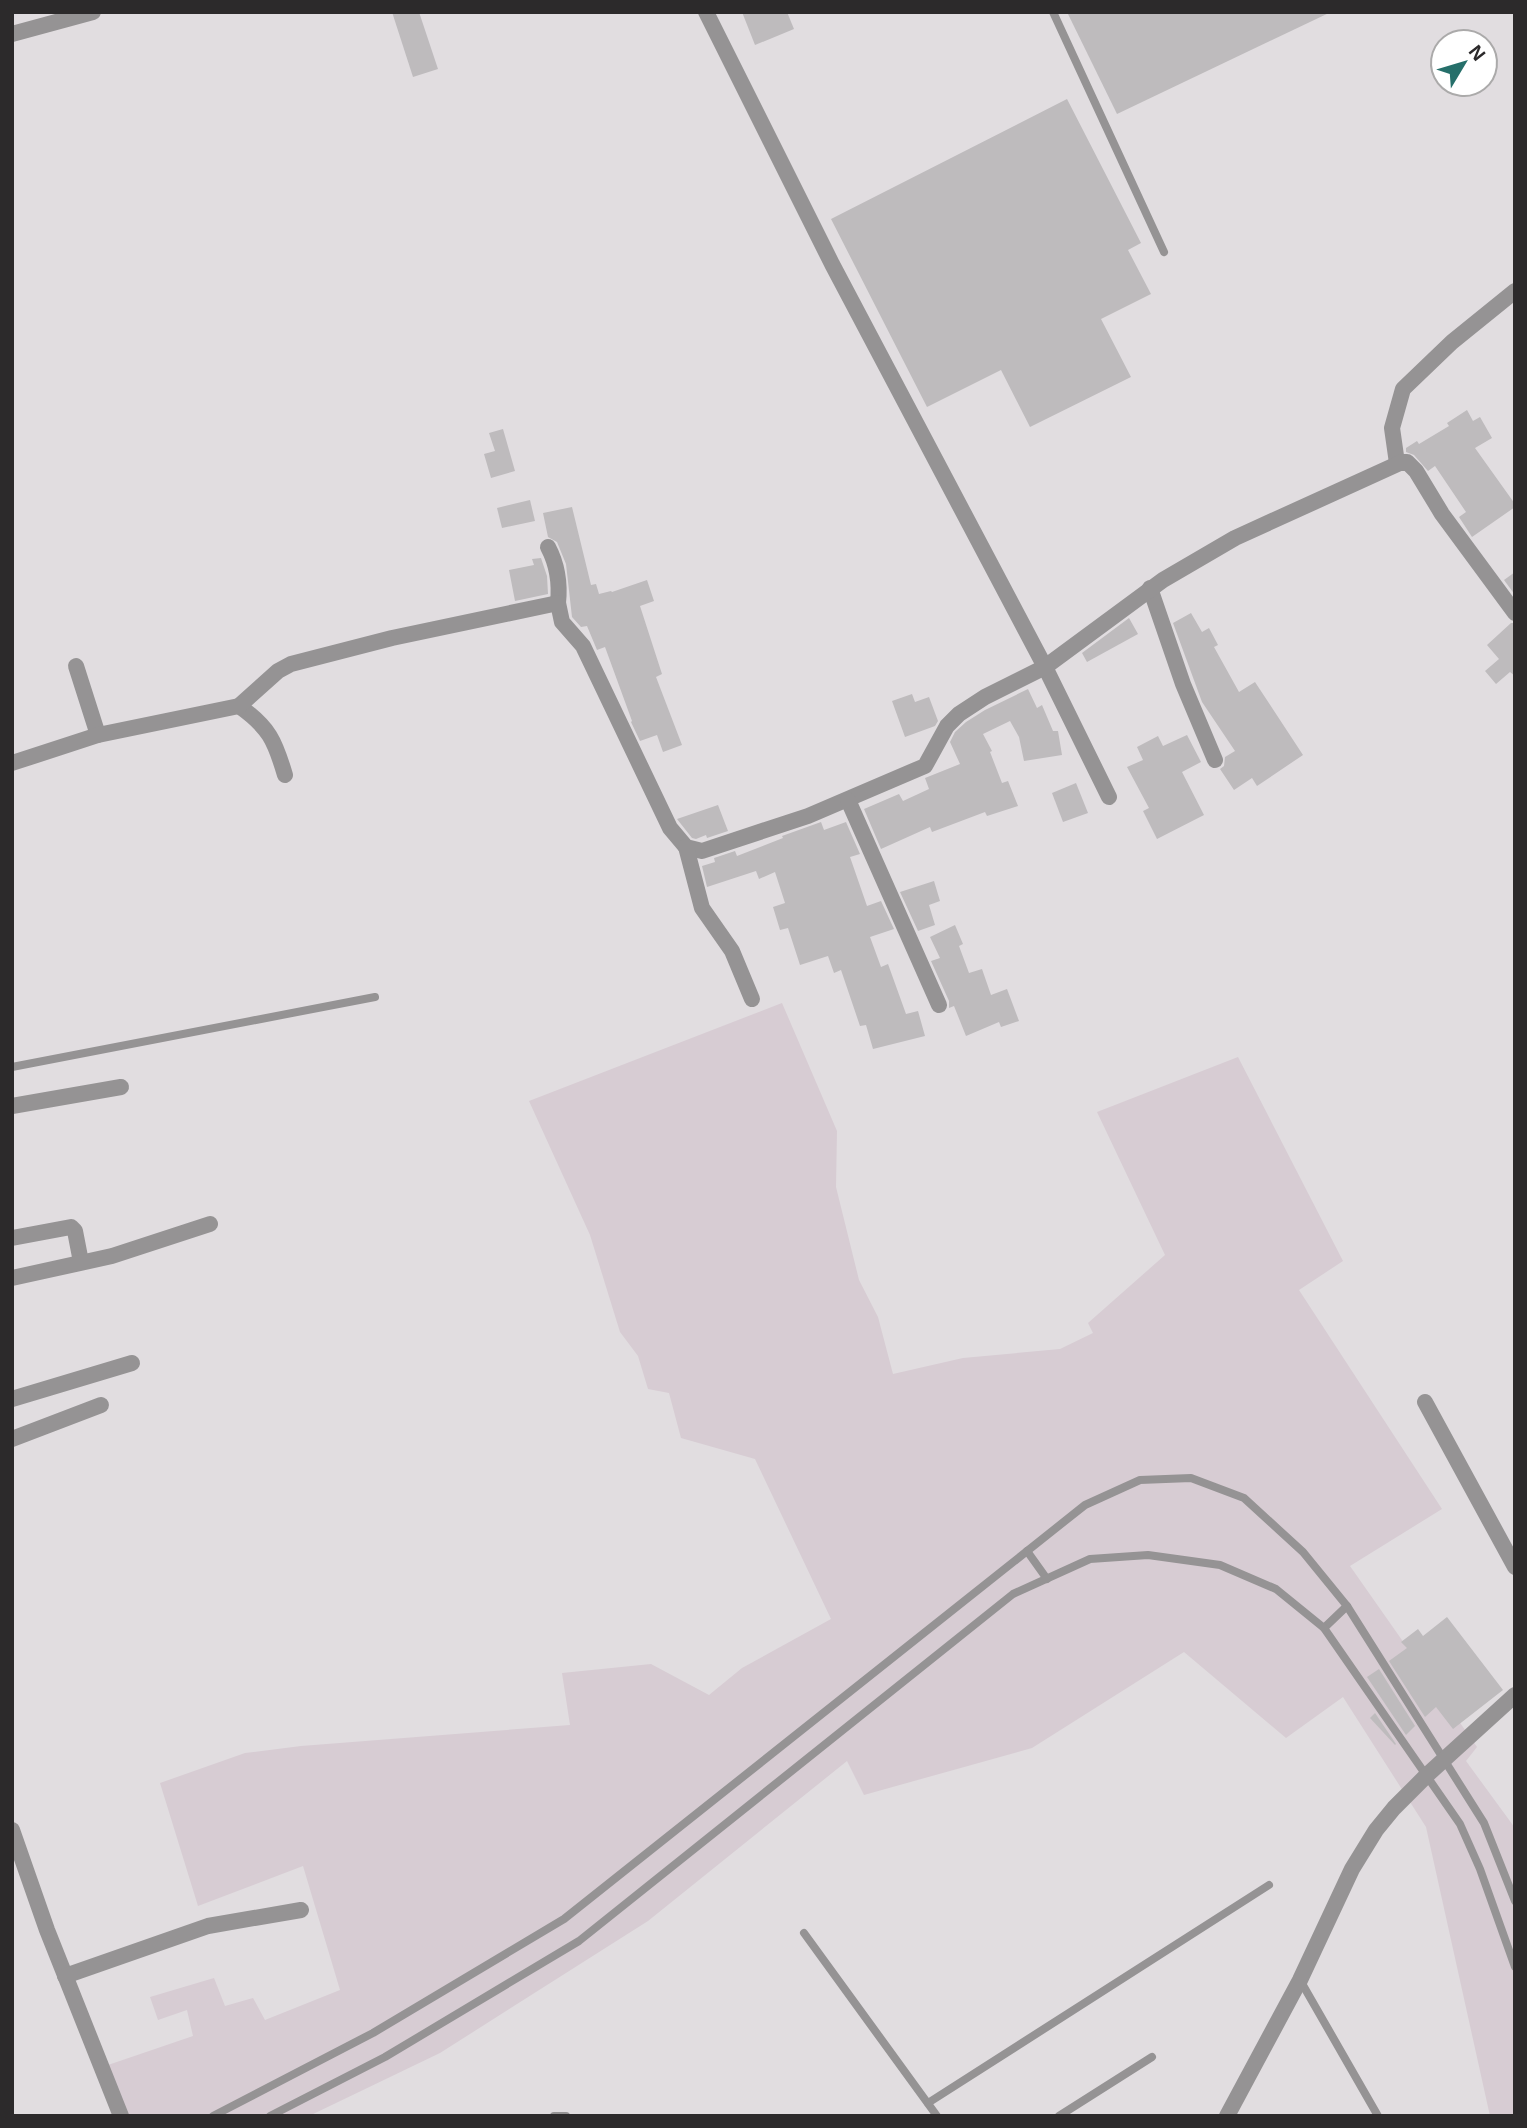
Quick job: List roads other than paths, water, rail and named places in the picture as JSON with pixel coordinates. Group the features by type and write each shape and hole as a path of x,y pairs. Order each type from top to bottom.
{"street":[{"path":"12,34 93,12"},
{"path":"706,12 832,264 1045,667 1109,797"},
{"path":"1397,463 1392,428 1403,389 1451,342 1515,291"},
{"path":"686,847 702,851 715,848 848,800 925,766 947,726 959,714 985,697 1045,667 1150,589 1235,538 1397,463 1407,462 1416,471 1442,514 1515,613"},
{"path":"548,547 553,557 559,588 558,603 562,622 583,646 670,828 686,847 702,908 732,951 752,999"},
{"path":"1150,589 1183,684 1215,760"},
{"path":"12,763 98,734 239,706 278,671 291,664 392,638 558,603"},
{"path":"76,666 98,734"},
{"path":"239,706 267,729 276,743 285,775"},
{"path":"848,800 939,1005"},
{"path":"12,1106 121,1087"},
{"path":"12,1278 112,1256 210,1224"},
{"path":"12,1238 71,1227 75,1231 81,1262"},
{"path":"12,1399 132,1363"},
{"path":"1425,1402 1515,1567"},
{"path":"12,1439 101,1405"},
{"path":"1227,2116 1300,1980 1352,1869 1367,1844 1394,1808 1515,1695"},
{"path":"12,1830 65,1976 121,2116"},
{"path":"65,1976 208,1926 301,1910"}],"lane":[{"path":"1053,12 1164,252"},
{"path":"12,1066 374,997"},
{"path":"213,2116 373,2033 564,1919 1085,1505 1140,1480 1191,1478 1244,1498 1303,1552 1347,1606 1484,1823 1515,1901"},
{"path":"1027,1551 1047,1579"},
{"path":"271,2116 385,2057 579,1941 1013,1594 1090,1559 1148,1555 1220,1565 1276,1589 1324,1628 1460,1824 1480,1869 1515,1967"},
{"path":"1324,1628 1347,1606"},
{"path":"928,2103 1269,1885"},
{"path":"804,1933 937,2116"},
{"path":"1300,1980 1378,2116"},
{"path":"1059,2116 1152,2056"},
{"path":"554,2116 566,2116"}]}
